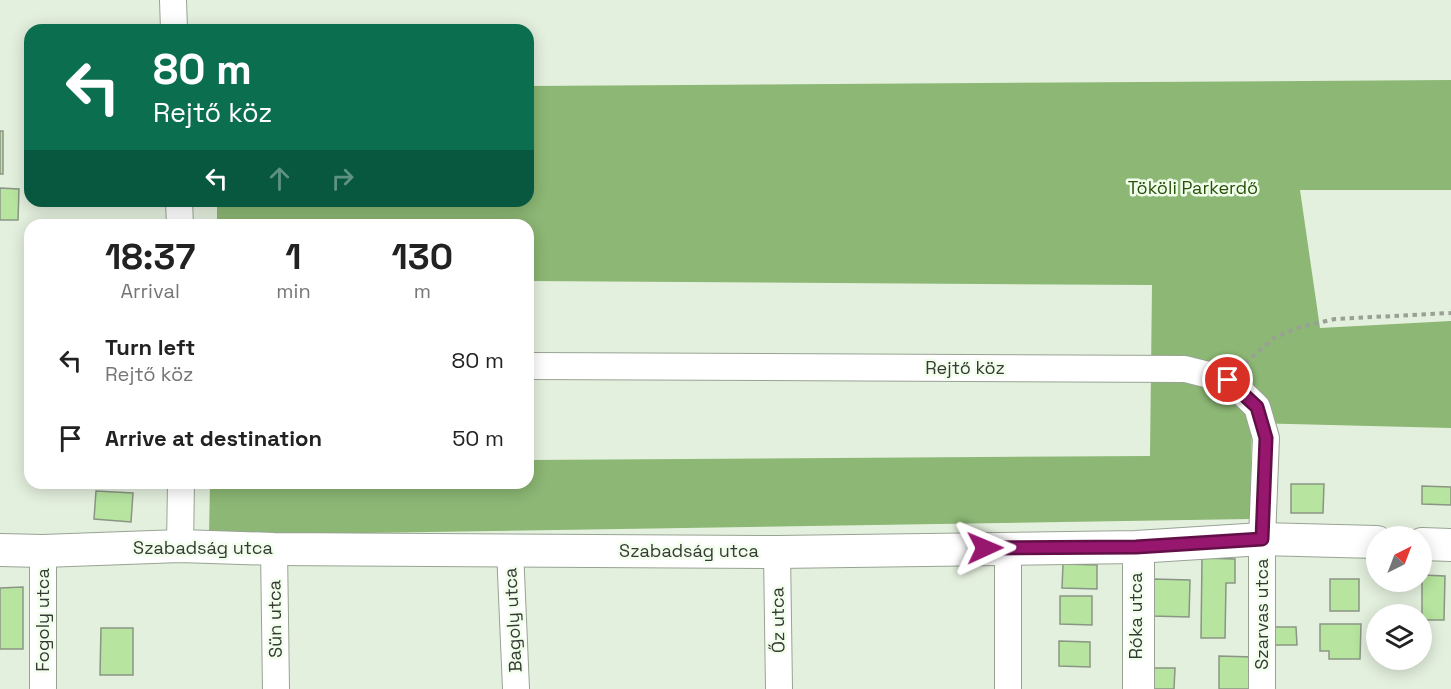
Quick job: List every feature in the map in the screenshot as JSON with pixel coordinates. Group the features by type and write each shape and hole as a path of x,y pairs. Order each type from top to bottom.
{"street":[{"path":"173,0 174,24"},
{"name":"Rejtő köz","path":"534,366 1185,369 1228,380 1257,407 1266,438 1262,539"},
{"path":"180,546 182,489"},
{"name":"Szabadság utca","path":"0,550 43,551 180,546 274,549 777,552 1136,547 1262,539 1366,542"},
{"name":"Szarvas utca","path":"1262,539 1262,689"},
{"path":"1432,544 1451,545"},
{"path":"1008,547 1008,689"},
{"name":"Róka utca","path":"1136,547 1141,547 1138,689"},
{"name":"Sün utca","path":"274,549 276,689"},
{"name":"Bagoly utca","path":"510,550 516,689"},
{"name":"Fogoly utca","path":"43,551 43,689"},
{"name":"Őz utca","path":"777,552 779,689"}],"path":[{"path":"1228,380 1274,338 1300,327 1335,320 1451,313"}],"green space":[{"name":"Tököli Parkerdő","path":"1451,80 1451,190 1300,190 1320,328 1451,321 1451,428 1252,423 1250,519 209,534 210,489 534,489 534,460 1150,456 1152,285 534,281 534,219 217,219 217,207 534,207 534,86"}],"building":[{"path":"0,131 3,131 3,174 0,174"},
{"path":"0,188 19,189 18,220 0,220"},
{"path":"1291,484 1324,484 1323,513 1291,513"},
{"path":"1422,486 1451,487 1451,505 1422,504"},
{"path":"96,491 133,493 131,522 94,519"},
{"path":"1202,558 1235,559 1235,583 1226,583 1225,638 1201,638"},
{"path":"1063,564 1097,565 1097,589 1062,588"},
{"path":"1432,575 1445,576 1444,620 1432,620 1432,604 1422,604 1422,592 1432,592"},
{"path":"1153,579 1190,580 1189,617 1152,616"},
{"path":"1330,579 1359,579 1359,611 1330,611"},
{"path":"23,587 23,649 0,649 0,588"},
{"path":"1060,596 1092,596 1092,625 1060,624"},
{"path":"1320,624 1361,624 1360,659 1329,659 1329,651 1320,651"},
{"path":"1272,627 1296,627 1297,645 1272,645"},
{"path":"101,628 133,628 133,675 100,675"},
{"path":"1059,641 1090,642 1090,667 1059,666"},
{"path":"1219,656 1253,657 1253,689 1219,689"},
{"path":"1154,668 1175,668 1174,689 1154,689"}],"route":[{"path":"985,548 1136,547 1262,539 1266,438 1257,407 1228,380"}]}
